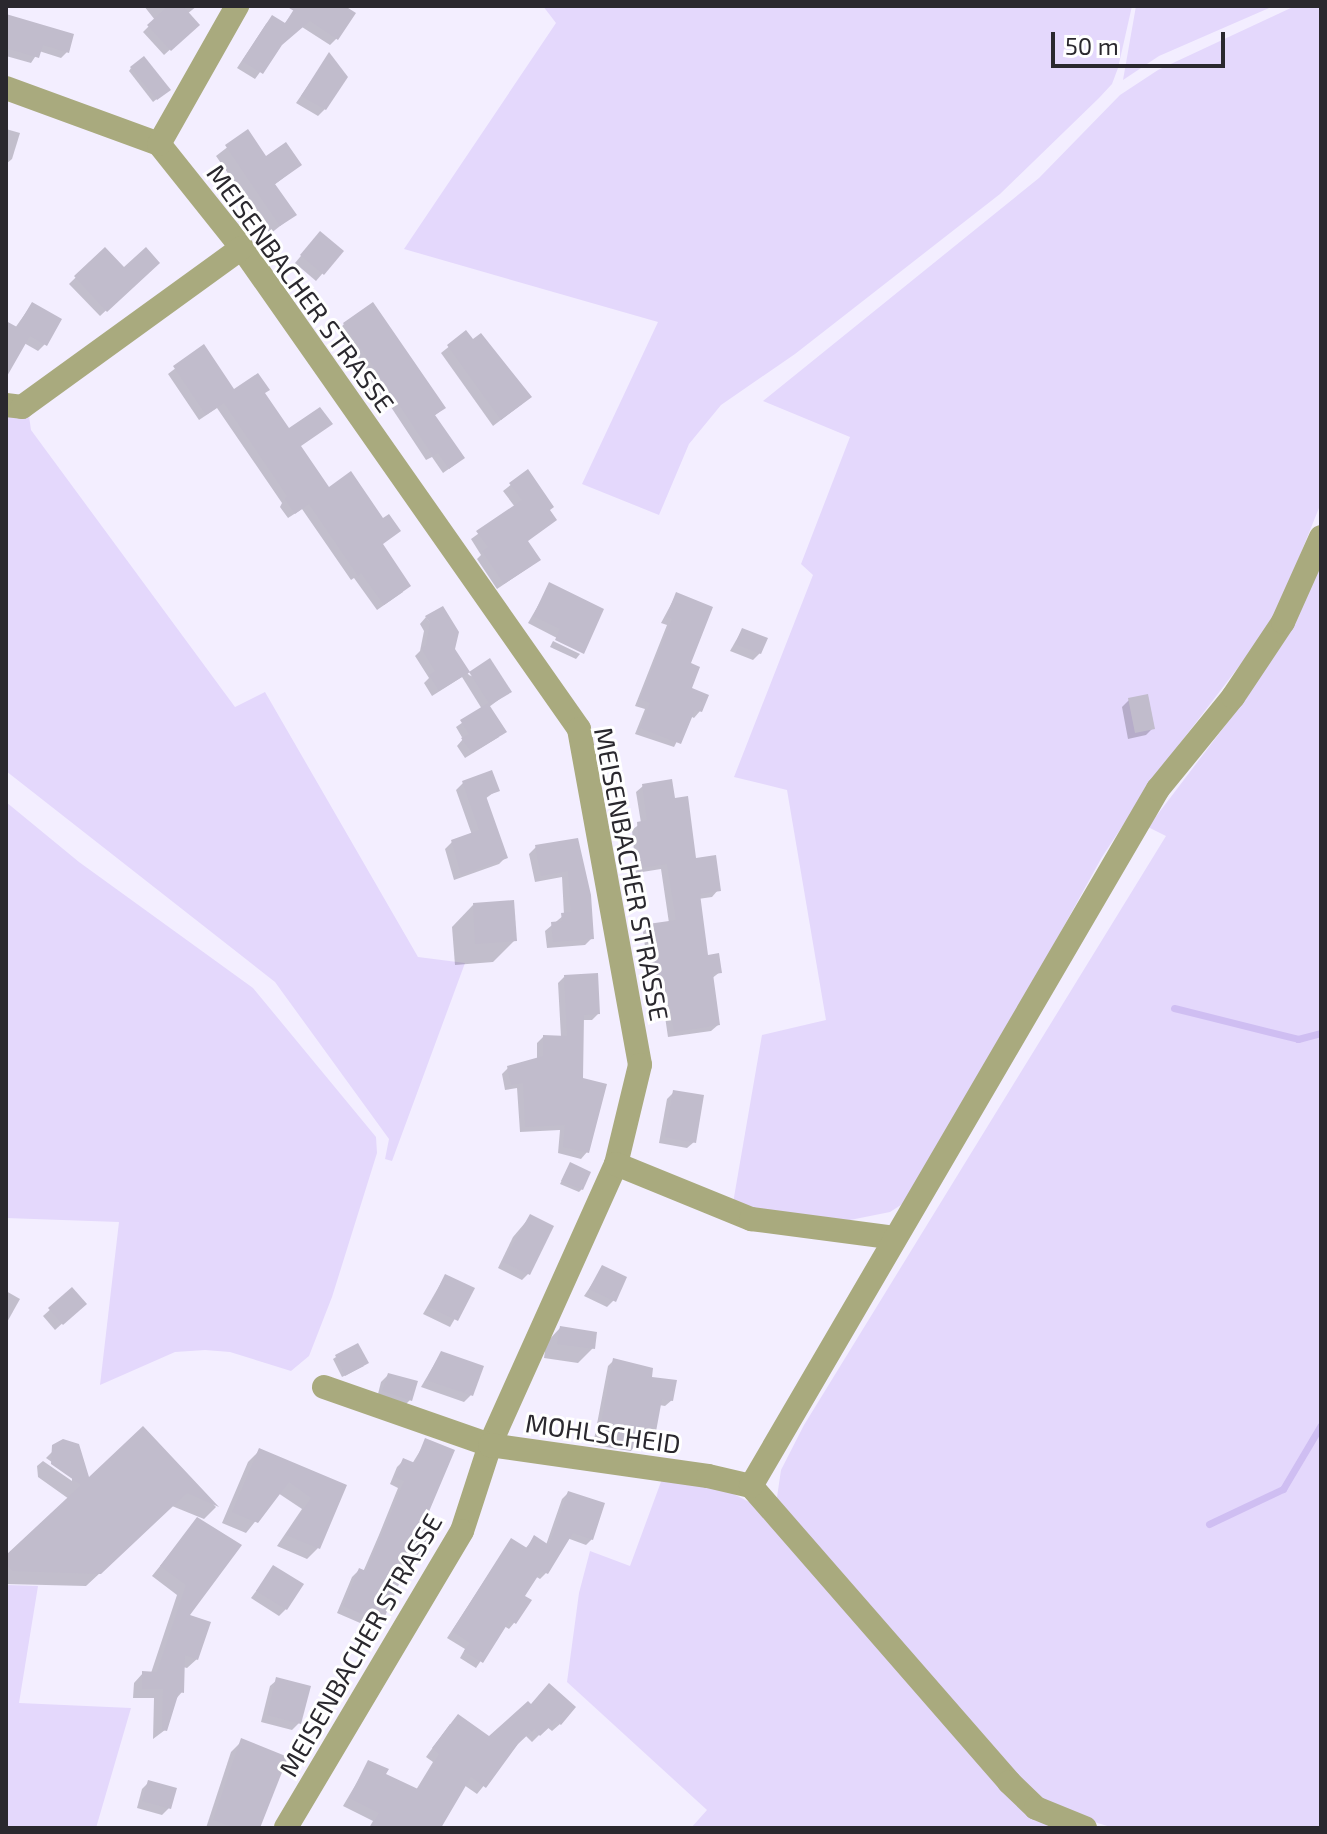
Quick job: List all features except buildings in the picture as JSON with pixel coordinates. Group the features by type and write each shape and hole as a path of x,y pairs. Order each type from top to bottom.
{"street":[{"path":"6,88 159,144 237,6"},
{"name":"MEISENBACHER STRASSE","path":"159,144 242,248 579,729 640,1065 616,1164 490,1445 462,1531 286,1828"},
{"path":"6,405 22,407 242,248"},
{"path":"1085,1828 1036,1808 1009,1782 751,1486 1158,789 1233,697 1283,622 1321,537"},
{"path":"616,1164 751,1219 895,1238"},
{"name":"MOHLSCHEID","path":"324,1387 490,1445 708,1476 751,1486"}],"shaded area":[{"path":"543,6 1132,6 1118,68 1112,84 1099,98 1000,194 795,354 721,405 689,444 659,515 582,484 658,322 404,249 556,23"},
{"path":"1136,6 1274,6 1159,56 1123,80"},
{"path":"1295,6 1321,6 1321,503 1273,622 1158,772 1102,857 915,1196 890,1212 845,1221 762,1214 733,1203 762,1035 826,1020 787,790 734,777 813,575 801,564 850,437 763,401 1039,178 1120,95 1158,70"},
{"path":"6,412 29,416 31,430 235,707 265,692 418,957 465,963 392,1161 385,1159 389,1139 275,982 6,771"},
{"path":"1321,557 1321,1828 1114,1828 1058,1811 1020,1779 776,1504 781,1470 804,1425 1166,836 1148,827 1237,710"},
{"path":"6,802 79,862 253,988 376,1137 377,1153 332,1297 309,1356 291,1371 230,1352 175,1352 100,1385 119,1222 6,1218"},
{"path":"662,1479 712,1483 759,1507 1067,1828 691,1828 707,1810 567,1682 579,1593 590,1551 630,1566"},
{"path":"6,1585 38,1586 19,1703 131,1708 96,1828 6,1828"}],"waterway":[{"path":"1174,1008 1298,1039 1321,1033"},
{"path":"1209,1524 1283,1489 1321,1425"}]}
